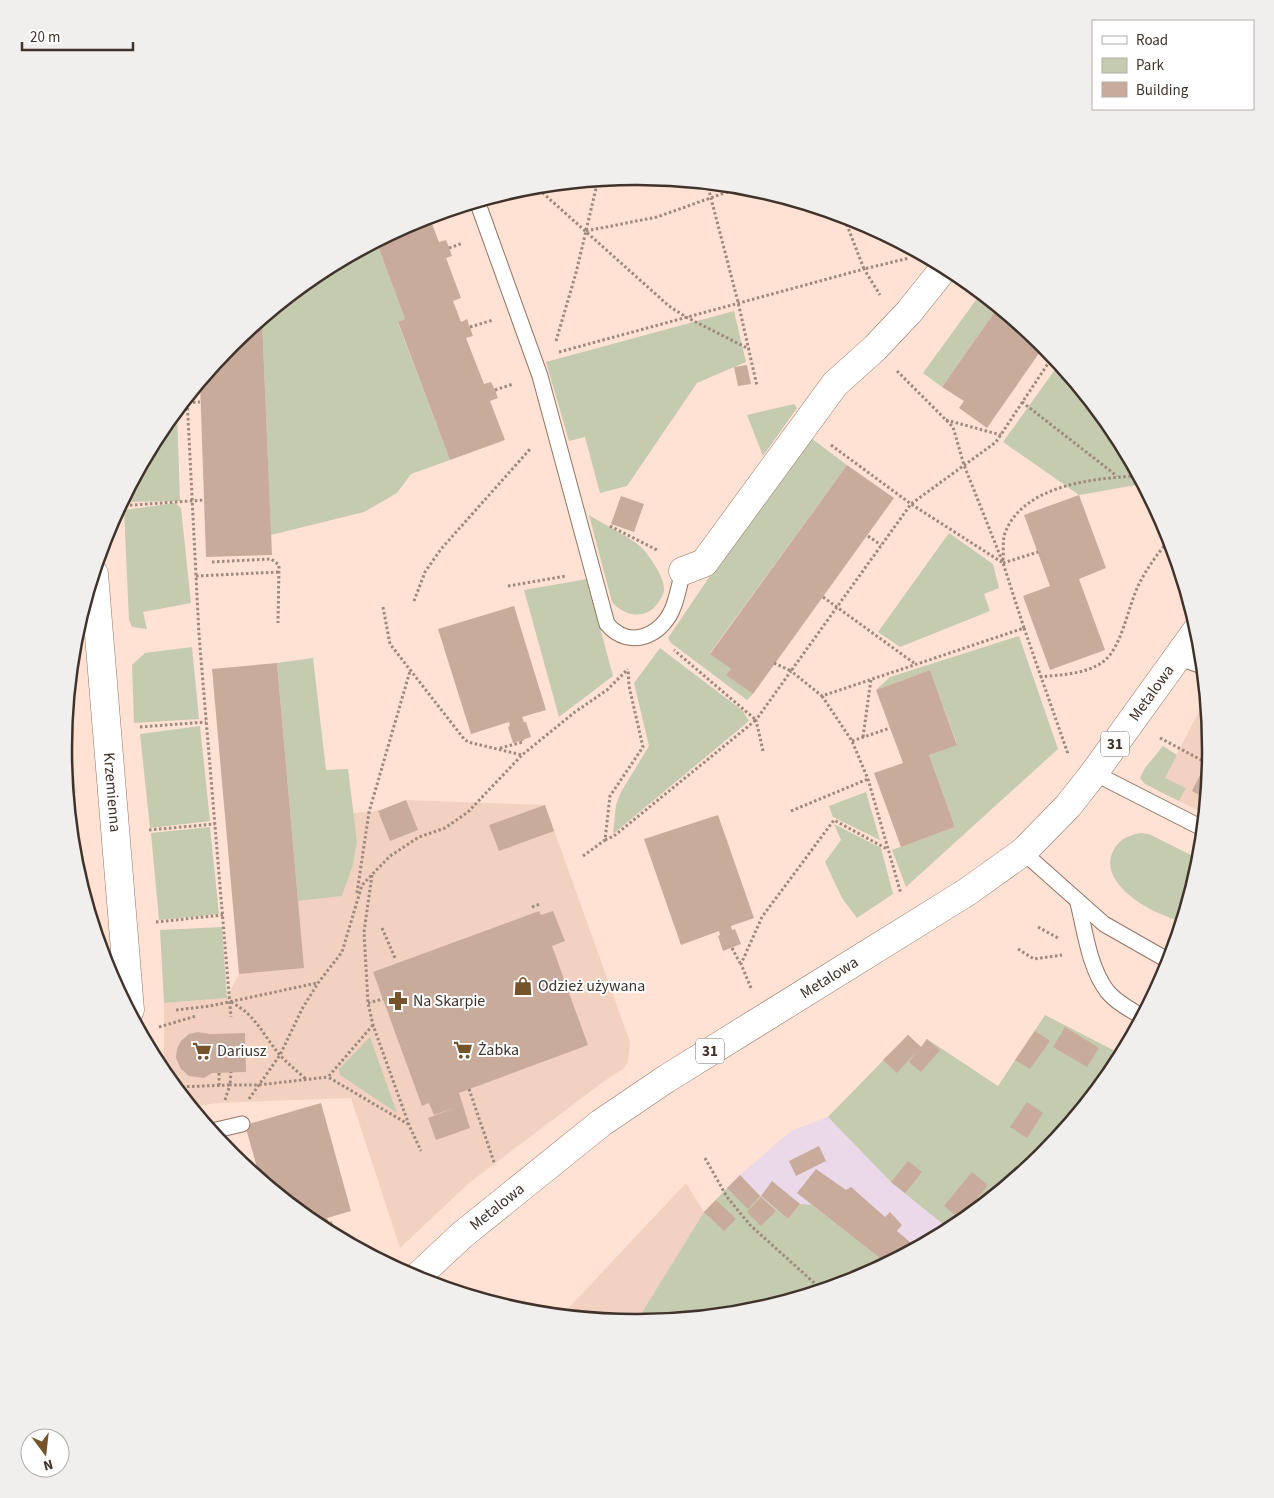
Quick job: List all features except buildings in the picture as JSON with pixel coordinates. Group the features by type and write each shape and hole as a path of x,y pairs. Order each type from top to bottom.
{"main road":[{"path":"683,571 704,563 835,384 892,330 940,273"},
{"name":"Krzemienna","path":"89,615 128,993"},
{"name":"Metalowa","path":"423,1272 462,1235 601,1123 666,1079 967,892 1023,852 1068,806 1190,661"}],"lane":[{"path":"479,207 534,359 555,426 607,624 616,634 627,638 642,638 659,628 674,607 683,571"},
{"path":"1094,773 1197,825"},
{"path":"1023,852 1078,903 1104,924 1162,958"},
{"path":"1078,903 1100,981 1108,992 1121,1004 1136,1013"},
{"path":"1152,952 1163,956"},
{"path":"220,1129 242,1124"}],"path":[{"path":"550,355 558,336 597,186"},
{"path":"708,189 738,302 757,386"},
{"path":"542,192 669,306 686,317 749,349"},
{"path":"586,231 657,217 728,192"},
{"path":"847,225 864,269 884,301"},
{"path":"534,359 738,302 914,257"},
{"path":"583,856 605,840 614,836 756,720 911,504 996,442 1048,363"},
{"path":"905,380 952,428 964,465 1003,564 1064,743"},
{"path":"191,403 200,402"},
{"path":"1022,402 1117,477"},
{"path":"186,410 206,722 231,1017"},
{"path":"944,419 1000,435"},
{"path":"414,601 425,572 441,549 546,430 555,426"},
{"path":"836,448 911,504 1003,564"},
{"path":"1003,564 1005,534 1026,505 1076,482 1131,476"},
{"path":"128,505 204,500"},
{"path":"576,508 660,552"},
{"path":"868,536 881,545"},
{"path":"1040,677 1085,670 1107,658 1116,647 1128,608 1140,582 1164,548"},
{"path":"1003,564 1038,552"},
{"path":"212,562 271,558 279,565 278,623"},
{"path":"196,576 279,572"},
{"path":"508,586 562,577"},
{"path":"823,598 914,664"},
{"path":"383,607 390,644 464,740 522,755"},
{"path":"822,696 1024,628"},
{"path":"605,840 610,796 644,747 629,686 627,638"},
{"path":"686,659 756,720 763,751"},
{"path":"774,663 791,671 822,696 852,741 868,779 899,890"},
{"path":"357,896 362,885 390,856 419,837 445,828 468,812 522,755 575,712 607,690 628,669"},
{"path":"258,1085 280,1056 302,1009 318,983 342,952 357,896 369,812 410,671"},
{"path":"863,737 871,679"},
{"path":"130,728 206,722"},
{"path":"852,741 890,728"},
{"path":"1153,735 1201,760"},
{"path":"499,749 523,742 522,740"},
{"path":"791,811 868,779"},
{"path":"740,964 762,917 834,820 887,849"},
{"path":"141,831 215,824"},
{"path":"372,874 364,932 368,1004 373,1025 409,1125 421,1151"},
{"path":"532,908 540,904"},
{"path":"150,922 223,915"},
{"path":"382,928 395,958"},
{"path":"732,948 753,993"},
{"path":"1018,949 1034,959 1068,954"},
{"path":"176,1010 230,1002 318,983"},
{"path":"368,1004 383,999"},
{"path":"230,1002 245,1010 255,1020 280,1056 306,1079"},
{"path":"156,1028 196,1016"},
{"path":"328,1077 373,1025"},
{"path":"223,1104 230,1085 231,1072"},
{"path":"219,1073 219,1086"},
{"path":"185,1088 258,1085 328,1077 409,1125"},
{"path":"469,1089 496,1168"},
{"path":"706,1158 727,1197 750,1225 817,1284"}],"shaded area":[{"path":"1200,710 1202,749 1198,810 1158,791"},
{"path":"406,800 545,805 630,1042 628,1062 623,1069 469,1183 400,1248 351,1098 217,1103 200,1106 164,1057 164,1003 226,998 239,974 298,901 342,896 353,865 357,842 353,813 378,811"},
{"path":"828,1117 891,1182 908,1161 935,1218 942,1224 880,1258 812,1205 788,1219 716,1200 740,1175 791,1131"},
{"path":"686,1183 704,1212 641,1314 567,1309"}],"green space":[{"path":"378,248 405,319 398,323 450,460 411,474 397,493 364,512 271,535 262,327 293,301 323,280"},
{"path":"977,298 994,312 942,387 923,373"},
{"path":"734,311 746,362 697,383 627,486 600,493 585,437 569,441 546,362"},
{"path":"1055,370 1085,405 1106,435 1136,485 1079,495 1003,442"},
{"path":"794,404 797,408 763,456 747,415"},
{"path":"177,422 180,501 130,502 148,467"},
{"path":"811,438 847,465 710,653 731,669 727,675 753,694 747,700 671,643 668,638 720,561"},
{"path":"175,503 181,508 191,603 143,612 147,629 132,627 129,620 124,514 126,510"},
{"path":"589,515 640,546 657,569 664,585 664,592 658,603 648,612 642,614 629,613 623,611 612,602"},
{"path":"949,533 993,564 999,588 984,594 990,611 900,647 878,632"},
{"path":"587,579 613,676 559,717 524,590"},
{"path":"1019,636 1058,749 906,887 892,850 955,827 929,755 957,744 930,670 876,690 890,677"},
{"path":"192,647 199,719 134,723 132,665 145,653"},
{"path":"660,648 743,711 749,721 613,834 616,805 621,792 649,746 634,683"},
{"path":"313,658 326,770 348,769 357,842 353,865 342,896 298,901 277,663"},
{"path":"200,726 210,821 150,828 140,734"},
{"path":"1163,746 1177,755 1165,778 1186,788 1179,801 1145,784 1140,778 1145,768"},
{"path":"73,770 76,793 75,793"},
{"path":"866,792 880,840 833,817 829,806"},
{"path":"834,824 881,848 893,894 857,918 842,898 825,862 841,840"},
{"path":"210,827 219,914 159,920 151,833"},
{"path":"1149,834 1192,855 1175,919 1143,905 1120,887 1113,875 1110,864 1113,851 1118,843 1132,835"},
{"path":"222,927 227,998 164,1003 160,930"},
{"path":"1045,1015 1114,1050 1085,1093 1036,1148 981,1197 942,1223 891,1182 828,1117 908,1035 921,1047 927,1039 998,1086"},
{"path":"370,1037 397,1113 340,1075 339,1069"},
{"path":"727,1188 748,1208 760,1196 788,1219 800,1204 812,1205 880,1258 818,1284 747,1303 711,1309 641,1314 704,1212"}],"place":[{"name":"Odzież używana","path":"523,986"},
{"name":"Na Skarpie","path":"398,1001"},
{"name":"Żabka","path":"463,1050"},
{"name":"Dariusz","path":"202,1051"}]}
